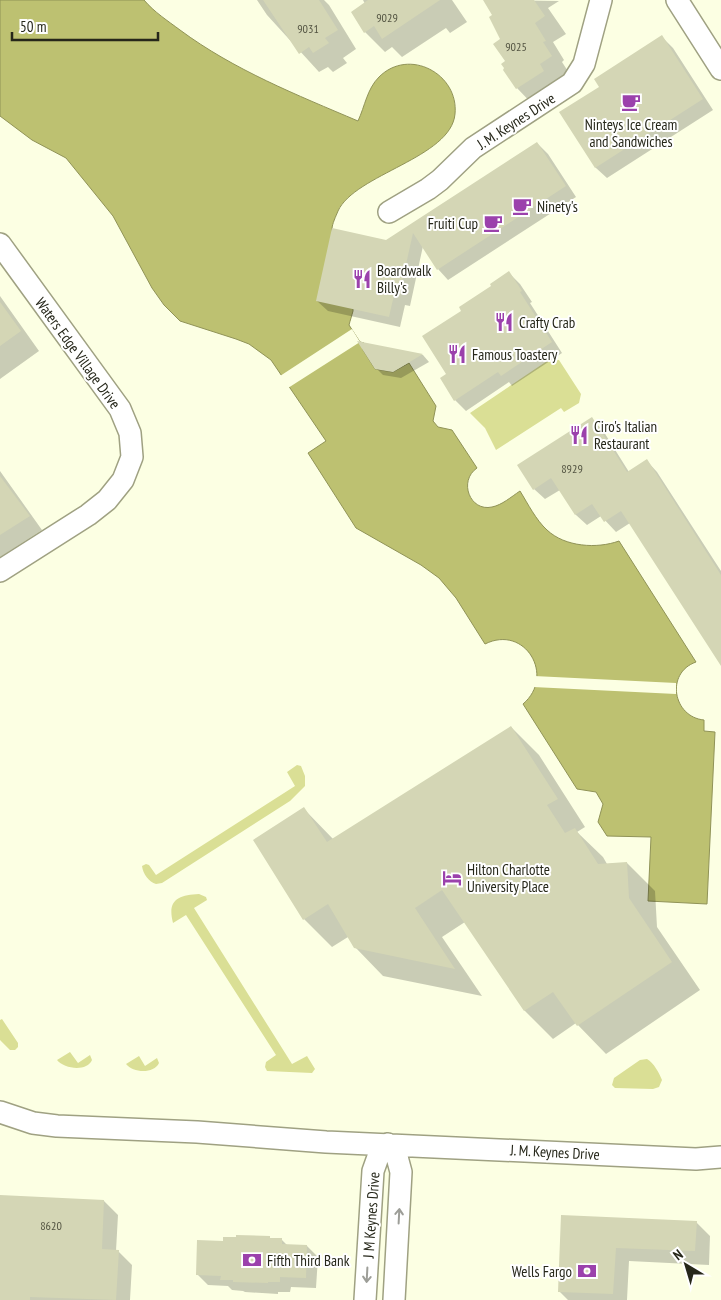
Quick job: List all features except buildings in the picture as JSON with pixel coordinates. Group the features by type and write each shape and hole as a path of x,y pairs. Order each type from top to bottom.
{"street":[{"name":"J. M. Keynes Drive","path":"389,212 440,180 463,157 485,140 542,104 572,82 584,64 601,0"},
{"path":"677,0 721,69"},
{"name":"Waters Edge Village Drive","path":"0,244 120,409 130,433 132,457 123,480 107,500 88,515 0,571"},
{"name":"J. M. Keynes Drive","path":"0,1112 24,1121 43,1125 197,1132 326,1142 696,1159 721,1157"},
{"name":"J M Keynes Drive","path":"366,1300 373,1171 378,1157 388,1144 397,1157 401,1172 394,1300"}],"shaded area":[{"path":"0,0 144,0 166,20 244,70 358,121 375,82 391,68 404,64 430,69 441,77 449,87 454,100 455,114 450,129 437,143 421,154 363,186 348,198 335,218 332,227 333,234 353,306 349,325 360,342 364,343 363,350 375,369 393,372 409,363 436,406 433,421 438,427 452,430 477,468 468,480 468,487 469,494 478,505 484,507 496,506 520,491 532,512 554,536 572,543 591,546 619,541 696,662 686,668 680,675 677,684 677,694 685,711 693,717 704,720 704,731 715,732 707,904 648,901 651,837 607,836 598,822 603,804 596,792 577,789 523,704 532,693 537,680 536,667 531,656 523,647 512,641 499,640 485,644 456,598 439,578 421,565 356,528 308,453 326,441 271,360 249,344 180,321 164,305 152,288 113,216 66,158 32,140 0,116"},
{"path":"550,359 559,360 581,394 579,403 564,412 561,408 496,450 485,428 470,413"},
{"path":"297,765 301,766 305,776 305,786 290,801 162,883 156,884 147,877 142,866 149,865 156,875 295,786 287,772"},
{"path":"199,894 206,897 207,900 194,908 292,1064 307,1056 315,1069 312,1073 267,1071 265,1067 266,1062 276,1055 186,915 173,923 172,909 176,900 185,896"},
{"path":"2,1019 18,1043 18,1047 15,1050 10,1050 0,1040 0,1020"},
{"path":"70,1052 78,1063 90,1055 92,1060 81,1068 75,1068 60,1063 57,1060"},
{"path":"139,1056 145,1066 157,1058 159,1063 148,1071 138,1071 126,1064"},
{"path":"647,1059 658,1071 662,1080 659,1087 653,1089 615,1088 612,1085 614,1078 640,1060"}],"pier":[{"path":"352,329 360,342 288,388 280,376"},
{"path":"534,676 676,683 676,694 533,687"}],"place":[{"name":"Ninteys Ice Cream and Sandwiches","path":"631,102"},
{"name":"Ninety's","path":"522,206"},
{"name":"Fruiti Cup","path":"493,223"},
{"name":"Boardwalk Billy's","path":"362,279"},
{"name":"Crafty Crab","path":"504,322"},
{"name":"Famous Toastery","path":"457,354"},
{"name":"Ciro's Italian Restaurant","path":"579,435"},
{"name":"Hilton Charlotte University Place","path":"452,878"},
{"name":"Fifth Third Bank","path":"252,1260"},
{"name":"Wells Fargo","path":"587,1271"}]}
